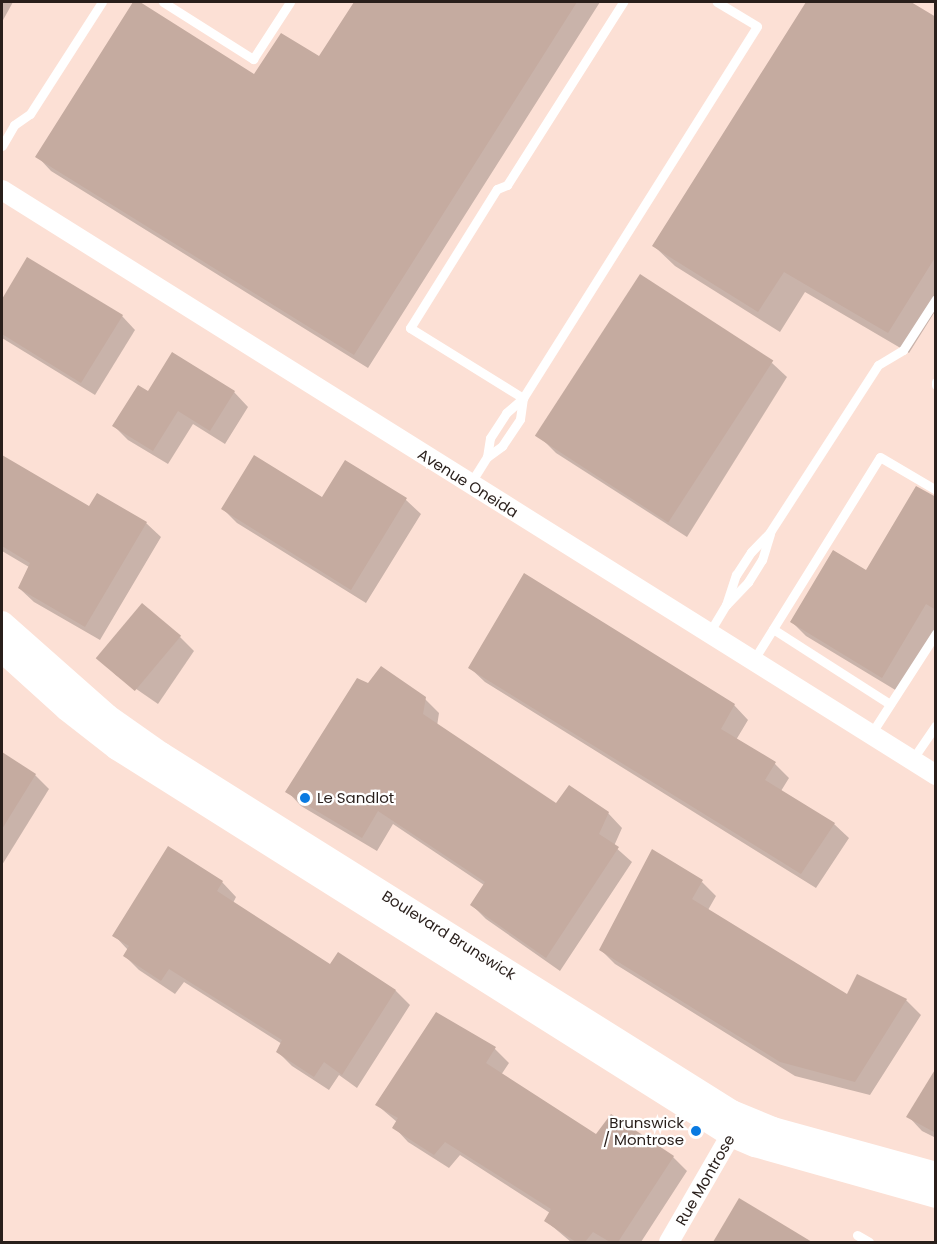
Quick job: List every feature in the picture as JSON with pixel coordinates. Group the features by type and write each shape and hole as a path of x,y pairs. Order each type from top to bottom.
{"street":[{"name":"Avenue Oneida","path":"2,190 936,775"},
{"name":"Boulevard Brunswick","path":"2,623 101,711 153,748 736,1126 755,1145 936,1196"},
{"name":"Boulevard Brunswick","path":"2,650 117,748 736,1126 772,1129 936,1174"},
{"name":"Rue Montrose","path":"669,1242 736,1126"}],"lane":[{"path":"2,146 14,125 30,114 102,2"},
{"path":"163,2 253,59 290,2"},
{"path":"523,398 410,328 497,189 507,185 623,2"},
{"path":"487,457 490,438 506,413 523,398 757,26 717,2"},
{"path":"726,606 736,574 750,552 770,532 878,365 903,350 936,298"},
{"path":"470,484 487,457 502,446 520,419 523,398"},
{"path":"753,661 880,457 936,490"},
{"path":"709,633 726,606 748,582 762,560 770,532"},
{"path":"773,629 890,704"},
{"path":"871,734 936,633"},
{"path":"912,760 936,725"},
{"path":"857,1235 869,1242"}],"building":[{"path":"133,2 140,2 254,74 281,33 319,56 354,2 577,2 354,355 35,157"},
{"path":"806,2 911,2 936,17 936,256 888,333 784,272 758,312 652,246"},
{"path":"27,257 123,315 81,383 2,334 2,299"},
{"path":"640,274 773,361 668,522 535,436"},
{"path":"172,352 235,391 210,431 178,411 153,451 112,426 138,385 148,391"},
{"path":"2,455 89,506 97,493 147,522 85,627 18,588 30,563 2,546"},
{"path":"254,455 322,497 345,460 407,498 351,590 221,509"},
{"path":"916,486 936,497 936,610 926,604 882,678 790,622 833,550 866,570"},
{"path":"524,573 735,704 721,729 776,762 765,780 835,823 801,874 468,668"},
{"path":"142,603 181,636 135,691 96,658"},
{"path":"381,666 426,697 423,714 556,803 569,785 609,812 599,834 619,847 546,958 470,905 485,882 378,811 362,838 285,792 357,678 368,683"},
{"path":"2,752 36,774 2,829"},
{"path":"168,846 223,881 217,891 330,964 338,952 396,990 342,1075 324,1062 314,1077 276,1052 282,1040 169,969 161,981 123,956 129,946 112,936"},
{"path":"652,849 703,880 692,899 847,994 857,974 907,999 855,1082 780,1062 599,950"},
{"path":"436,1012 496,1047 486,1063 596,1134 611,1114 674,1156 618,1242 610,1242 593,1232 585,1242 576,1242 544,1221 551,1209 445,1142 434,1155 392,1128 398,1118 375,1105"},
{"path":"936,1068 936,1133 906,1117"},
{"path":"739,1198 812,1242 713,1242"}],"place":[{"name":"Le Sandlot","path":"305,798"},
{"name":"Brunswick / Montrose","path":"696,1131"}]}
